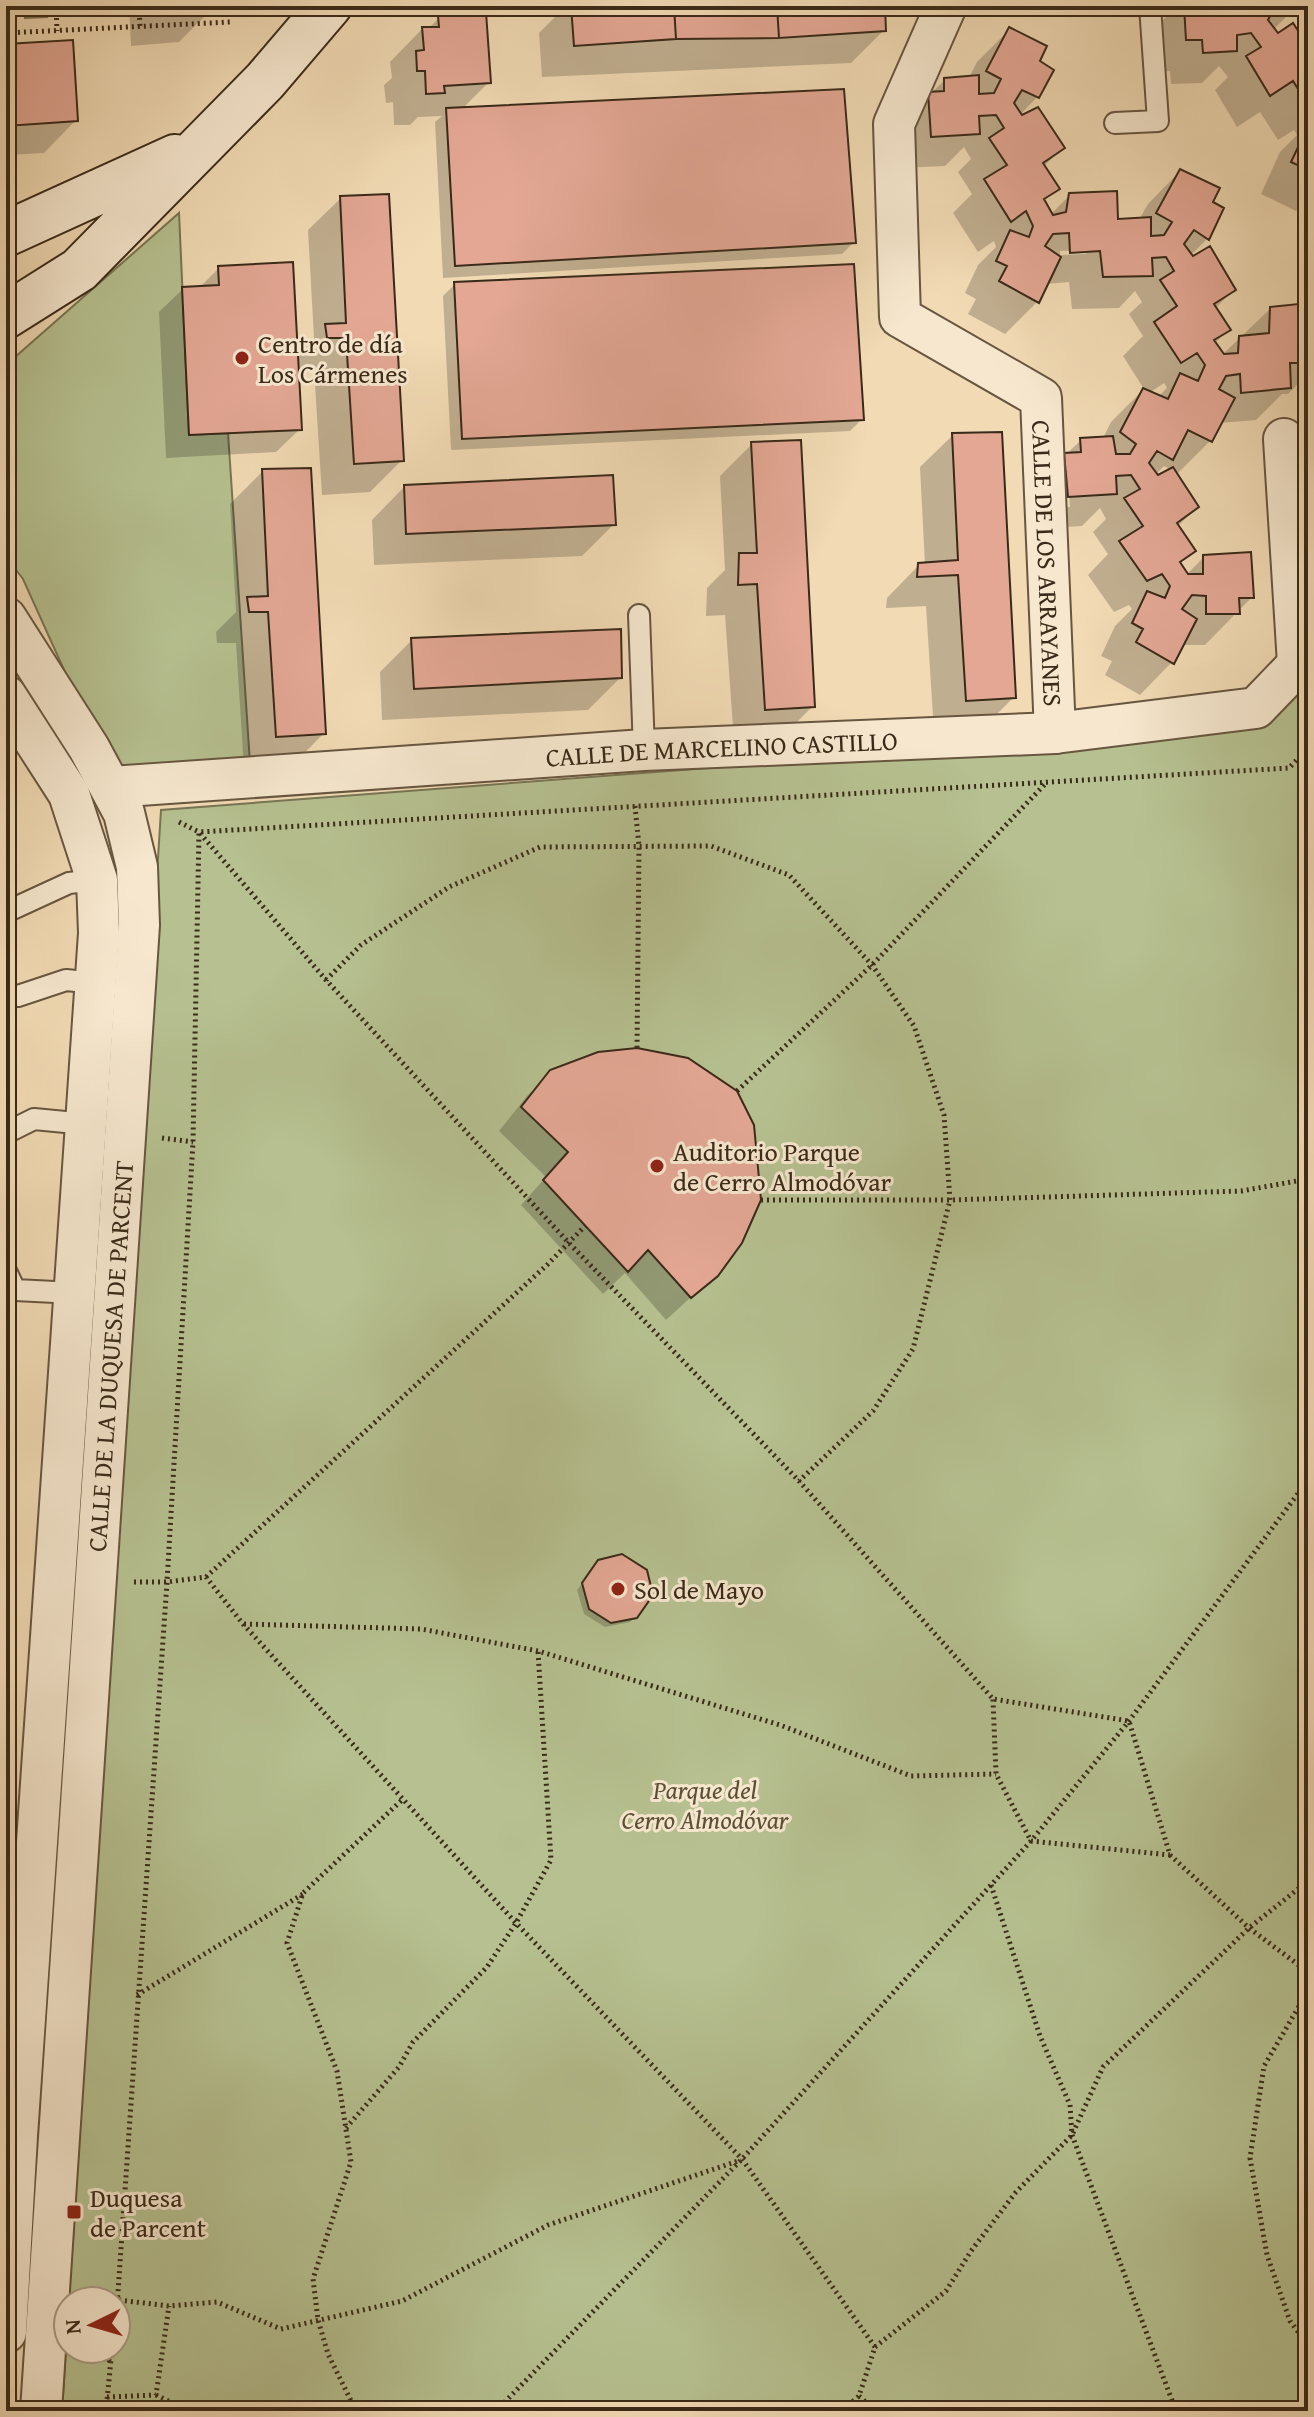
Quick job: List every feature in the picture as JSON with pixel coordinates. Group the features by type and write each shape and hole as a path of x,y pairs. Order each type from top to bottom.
{"main road":[{"path":"6,316 79,270 265,81 329,6"},
{"path":"6,234 203,144"}],"street":[{"name":"CALLE DE LOS ARRAYANES","path":"946,6 894,124 900,317 1041,398 1055,733"},
{"path":"1284,439 1303,659"},
{"name":"CALLE DE LA DUQUESA DE PARCENT","path":"6,618 89,748 124,813 137,867 139,925 41,2411"},
{"name":"CALLE DE MARCELINO CASTILLO","path":"111,787 644,750 1055,733 1256,708 1303,659"},
{"name":"CALLE DE LA DUQUESA DE PARCENT","path":"6,696 69,794 97,880 99,933 11,2138 6,2332"},
{"path":"11,2138 59,2128"}],"lane":[{"path":"1115,123 1158,121 1150,6"},
{"path":"639,615 644,750"},
{"path":"6,912 69,883 97,880"},
{"path":"6,994 18,996 66,980 96,983"},
{"path":"6,1133 34,1119 86,1124"},
{"path":"6,1271 15,1290 75,1293"}],"path":[{"path":"56,6 57,31"},
{"path":"139,6 140,27"},
{"path":"6,33 230,22"},
{"path":"199,832 1289,768 1308,748"},
{"path":"737,1091 872,965 1047,782"},
{"path":"635,806 639,846 637,1048"},
{"path":"174,819 199,832 326,980 569,1243 799,1481 993,1699 1129,1721"},
{"path":"120,2285 193,1142 199,832"},
{"path":"326,980 361,945 449,887 540,847 711,846 789,875 872,965 914,1026 944,1115 950,1200 913,1349 873,1411 799,1481"},
{"path":"761,1200 950,1200 1241,1191 1308,1179"},
{"path":"167,1582 206,1577 585,1226"},
{"path":"496,2411 742,2159 1031,1841 1129,1721 1308,1480"},
{"path":"206,1577 243,1624 516,1923 742,2159 875,2347"},
{"path":"243,1624 421,1629 538,1651 780,1725 911,1776 996,1774"},
{"path":"345,2129 399,2067 413,2042 487,1967 551,1860 538,1651"},
{"path":"993,1699 996,1774 1031,1841"},
{"path":"1129,1721 1170,1855 1249,1928 1308,1972"},
{"path":"137,1996 303,1893 403,1799"},
{"path":"1031,1841 1170,1855"},
{"path":"842,2411 859,2396 875,2347 946,2291 971,2251 1016,2192 1072,2135 1103,2067 1249,1928 1308,1881"},
{"path":"991,1885 1040,2036 1070,2105 1072,2135 1176,2411"},
{"path":"303,1893 287,1943 337,2071 351,2162 313,2279 318,2320 328,2354 356,2411"},
{"path":"1308,1991 1264,2066 1250,2158 1267,2255 1290,2321 1308,2345"},
{"path":"132,2302 169,2306 217,2302 281,2329 402,2301 548,2225 742,2159"},
{"path":"156,2395 169,2306"},
{"path":"106,2411 111,2365"},
{"path":"107,2397 156,2395 189,2411"},
{"path":"859,2396 875,2411"}],"green space":[{"path":"24,6 46,6 47,17 25,18"},
{"path":"179,213 189,435 228,433 251,778 117,787 23,579 6,557 6,365"},
{"name":"Parque del Cerro Almodóvar","path":"1308,682 1308,2411 62,2411 65,2365 132,2365 132,2285 70,2285 161,810 1268,725"}],"building":[{"path":"6,6 14,6 14,22 6,22"},
{"path":"162,6 213,6 213,11 163,14"},
{"path":"571,6 674,6 676,39 574,46"},
{"path":"674,6 777,6 779,38 676,39"},
{"path":"777,6 885,6 886,31 779,38"},
{"path":"1184,6 1233,6 1233,11 1250,10 1251,6 1296,6 1291,15 1275,7 1268,20 1278,33 1293,23 1308,46 1308,105 1293,81 1270,96 1246,56 1261,47 1251,33 1237,35 1237,51 1203,53 1202,40 1186,40"},
{"path":"486,12 491,83 444,86 445,93 426,94 425,71 417,71 416,51 424,50 422,27 439,27 438,16"},
{"path":"1009,27 1047,46 1040,61 1054,70 1039,98 1022,90 1014,103 1022,115 1038,107 1065,148 1043,163 1060,189 1044,199 1053,215 1066,212 1069,193 1117,191 1118,219 1151,217 1151,236 1164,235 1172,222 1156,213 1180,169 1220,188 1213,202 1224,208 1209,240 1194,230 1184,244 1193,256 1210,246 1236,290 1214,304 1231,330 1214,340 1224,354 1238,353 1239,336 1269,333 1270,307 1308,303 1308,363 1290,363 1291,388 1241,393 1240,374 1226,376 1219,389 1235,398 1212,442 1188,430 1173,460 1157,451 1149,463 1158,475 1173,467 1199,507 1177,523 1196,551 1180,562 1188,574 1203,574 1203,555 1251,552 1254,598 1239,598 1240,614 1206,614 1206,596 1192,595 1182,609 1197,619 1174,664 1136,642 1143,629 1132,623 1147,591 1165,598 1170,586 1162,574 1147,581 1119,541 1143,526 1124,498 1140,489 1131,475 1116,476 1117,494 1068,497 1064,453 1081,452 1080,438 1113,436 1116,454 1130,454 1136,444 1120,432 1143,388 1168,399 1180,373 1198,381 1205,365 1197,353 1181,363 1154,322 1177,306 1160,280 1174,271 1166,257 1152,258 1153,276 1103,277 1100,251 1070,253 1069,233 1053,234 1045,246 1061,257 1039,303 999,281 1007,266 996,261 1010,230 1029,237 1033,226 1026,211 1011,222 984,179 1007,165 989,138 1004,128 996,115 979,116 980,134 931,137 928,92 944,91 944,78 979,75 979,94 994,93 1001,79 986,71"},
{"path":"73,40 78,121 6,126 6,44"},
{"path":"844,89 856,243 455,266 446,108"},
{"path":"1308,126 1308,170 1291,162"},
{"path":"389,194 404,461 354,464 346,338 327,338 325,324 346,323 340,196"},
{"name":"Centro de día Los Cármenes","path":"293,262 302,430 189,435 182,287 219,285 218,266"},
{"path":"854,264 864,420 462,439 454,282"},
{"path":"1002,432 1016,698 966,701 958,575 917,577 918,563 958,560 952,433"},
{"path":"801,440 815,707 765,710 757,584 738,585 739,553 757,553 751,442"},
{"path":"311,468 326,734 276,737 268,612 249,612 247,597 268,596 262,469"},
{"path":"613,475 616,525 406,534 404,485"},
{"path":"621,629 622,678 414,689 411,638"},
{"name":"Auditorio Parque de Cerro Almodóvar","path":"637,1048 688,1058 737,1091 754,1125 761,1200 742,1243 718,1276 691,1298 648,1250 628,1272 543,1180 568,1152 521,1107 550,1070 598,1052"},
{"name":"Sol de Mayo","path":"622,1554 647,1570 653,1595 637,1618 611,1623 589,1609 582,1583 598,1560"}],"place":[{"name":"Centro de día Los Cármenes","path":"242,358"},
{"name":"Auditorio Parque de Cerro Almodóvar","path":"657,1166"},
{"name":"Sol de Mayo","path":"618,1589"},
{"name":"Duquesa de Parcent","path":"74,2212"}]}
